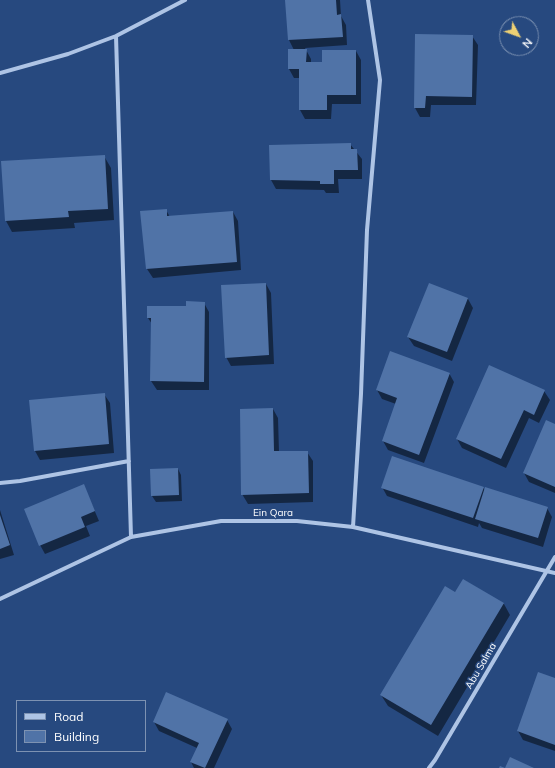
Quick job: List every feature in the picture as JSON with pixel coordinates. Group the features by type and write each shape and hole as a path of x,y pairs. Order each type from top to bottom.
{"street":[{"path":"0,74 68,54 116,36 185,0"},
{"path":"353,527 361,394 367,230 380,80 368,0"},
{"path":"116,36 130,537"},
{"path":"0,483 20,482 129,461"},
{"name":"Ein Qara","path":"0,599 130,537 221,521 297,521 353,527 545,572 555,573"},
{"name":"Abu Salma","path":"429,768 555,557"}],"building":[{"path":"285,0 336,0 337,15 341,14 343,37 288,40"},
{"path":"415,34 473,35 472,97 426,96 425,108 414,108"},
{"path":"288,49 307,49 306,62 322,62 322,50 356,50 356,95 327,95 327,110 299,110 299,69 288,69"},
{"path":"351,143 351,149 357,149 358,170 334,170 334,184 320,184 320,181 270,180 269,145"},
{"path":"105,155 108,209 68,211 69,217 5,221 1,161"},
{"path":"167,209 167,216 233,211 237,262 146,269 140,211"},
{"path":"266,283 269,355 225,358 221,285"},
{"path":"429,283 468,298 447,352 407,337"},
{"path":"186,301 205,302 204,382 150,381 151,318 147,318 147,306 186,306"},
{"path":"390,351 450,373 419,455 382,441 397,398 376,390"},
{"path":"489,365 545,390 534,415 524,410 501,459 456,439"},
{"path":"105,393 109,444 34,451 29,400"},
{"path":"273,408 274,451 308,451 309,493 241,495 240,409"},
{"path":"546,420 555,424 555,487 523,473"},
{"path":"392,456 484,487 473,518 381,488"},
{"path":"178,468 179,495 151,496 150,469"},
{"path":"84,484 95,511 81,517 85,527 39,546 24,509"},
{"path":"485,487 548,507 538,538 475,519"},
{"path":"0,515 10,545 0,549"},
{"path":"463,579 504,603 431,725 380,695 445,586 455,592"},
{"path":"538,672 555,678 555,745 517,731"},
{"path":"166,692 228,719 205,768 190,762 199,743 153,722"},
{"path":"510,757 534,768 505,768"}]}
